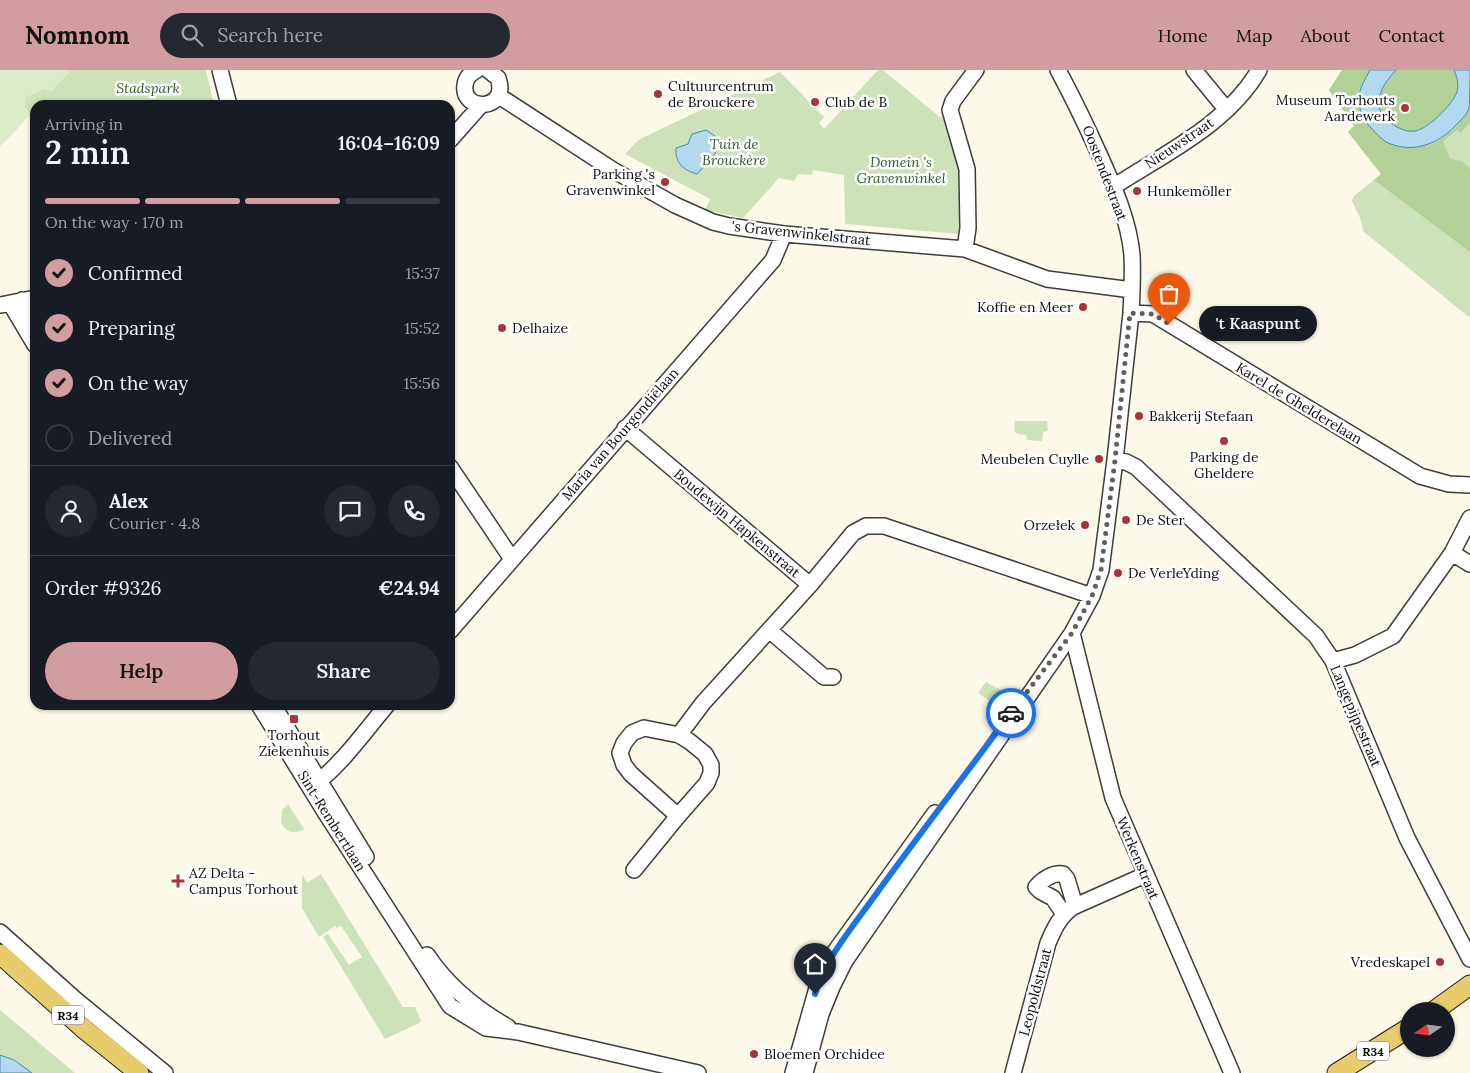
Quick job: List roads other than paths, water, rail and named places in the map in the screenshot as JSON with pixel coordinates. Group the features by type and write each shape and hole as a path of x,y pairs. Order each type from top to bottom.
{"main road":[{"name":"R34","path":"0,954 76,1022 139,1073"},
{"name":"R34","path":"0,968 122,1073"},
{"path":"1446,1002 1470,985"},
{"path":"1455,1004 1470,996"},
{"name":"R34","path":"1337,1073 1400,1034"}],"street":[{"path":"220,70 228,100"},
{"path":"476,70 467,77 465,90 470,100 481,105"},
{"path":"965,249 968,228 967,169 950,110 952,101 976,70"},
{"name":"Oostendestraat","path":"804,1073 821,1014 844,961 1072,633 1092,596 1101,570 1115,460 1130,313 1132,254 1113,185 1080,110 1058,70"},
{"path":"1194,70 1226,109"},
{"name":"Nieuwstraat","path":"1113,185 1121,182 1200,132 1248,87 1259,70"},
{"path":"455,134 481,105 493,102 498,96 500,90 499,73"},
{"name":"'s Gravenwinkelstraat","path":"498,96 613,170 675,205 721,224 784,234 965,249 1047,279 1132,290"},
{"name":"Maria van Bourgondiëlaan","path":"455,625 773,260 784,234"},
{"path":"17,302 30,315"},
{"path":"17,302 30,333"},
{"name":"Karel de Ghelderelaan","path":"1130,313 1153,314 1420,476 1449,484 1470,485"},
{"name":"Boudewijn Hapkenstraat","path":"625,428 810,585 853,533 866,526 884,526 1092,596"},
{"name":"Langepijpestraat","path":"1115,460 1126,462 1136,467 1316,636 1333,661 1407,838 1470,959"},
{"path":"455,474 512,559"},
{"path":"1333,661 1354,655 1393,636 1452,553 1470,518"},
{"path":"1452,553 1470,564"},
{"path":"679,735 703,703 810,585"},
{"path":"769,630 824,677 833,677"},
{"name":"Oostendestraat","path":"793,1073 819,981 834,953 938,809 1072,633"},
{"name":"Werkenstraat","path":"1072,633 1113,798 1232,1073"},
{"name":"Sint-Rembertlaan","path":"263,710 315,784 409,935 450,1006 486,1028 518,1032 698,1073"},
{"name":"Sint-Rembertlaan","path":"276,710 315,784"},
{"path":"315,784 338,762 383,710"},
{"path":"634,870 708,783 711,764 705,754 679,735 644,728 632,733 624,742 620,753 624,765 678,816"},
{"name":"Leopoldstraat","path":"1013,1073 1048,943 1056,925 1070,910 1145,875"},
{"path":"0,932 76,1000 165,1073"},
{"name":"Sint-Rembertlaan","path":"409,935 445,979 490,1017 518,1032"},
{"path":"450,1006 462,994"}],"water":[{"path":"1370,70 1396,70 1384,85 1379,100 1379,107 1388,121 1401,129 1415,131 1420,129 1445,110 1457,92 1458,87 1454,70 1470,70 1468,111 1448,133 1432,143 1414,147 1395,146 1386,142 1366,122 1359,106 1360,91"},
{"path":"706,130 715,136 719,148 697,174 681,165 677,158 676,148 688,144 692,134"},
{"path":"0,1055 14,1060 32,1073 0,1073"}],"place":[{"name":"Cultuurcentrum de Brouckere","path":"658,94"},
{"name":"Club de B","path":"815,102"},
{"name":"Museum Torhouts Aardewerk","path":"1405,108"},
{"name":"Parking 's Gravenwinkel","path":"665,182"},
{"name":"Hunkemöller","path":"1137,191"},
{"name":"Koffie en Meer","path":"1083,307"},
{"name":"'t Kaaspunt","path":"1169,324"},
{"name":"Delhaize","path":"502,328"},
{"name":"Bakkerij Stefaan","path":"1139,416"},
{"name":"Parking de Gheldere","path":"1224,441"},
{"name":"Meubelen Cuylle","path":"1099,459"},
{"name":"De Ster","path":"1126,520"},
{"name":"Orzełek","path":"1085,525"},
{"name":"De VerleYding","path":"1118,573"},
{"name":"Torhout Ziekenhuis","path":"294,719"},
{"name":"AZ Delta - Campus Torhout","path":"178,881"},
{"name":"Vredeskapel","path":"1440,962"},
{"name":"Bloemen Orchidee","path":"754,1054"}],"park label":[{"name":"Stadspark","path":"148,88"},
{"name":"Tuin de Brouckère","path":"734,152"},
{"name":"Domein 's Gravenwinkel","path":"901,170"}]}
